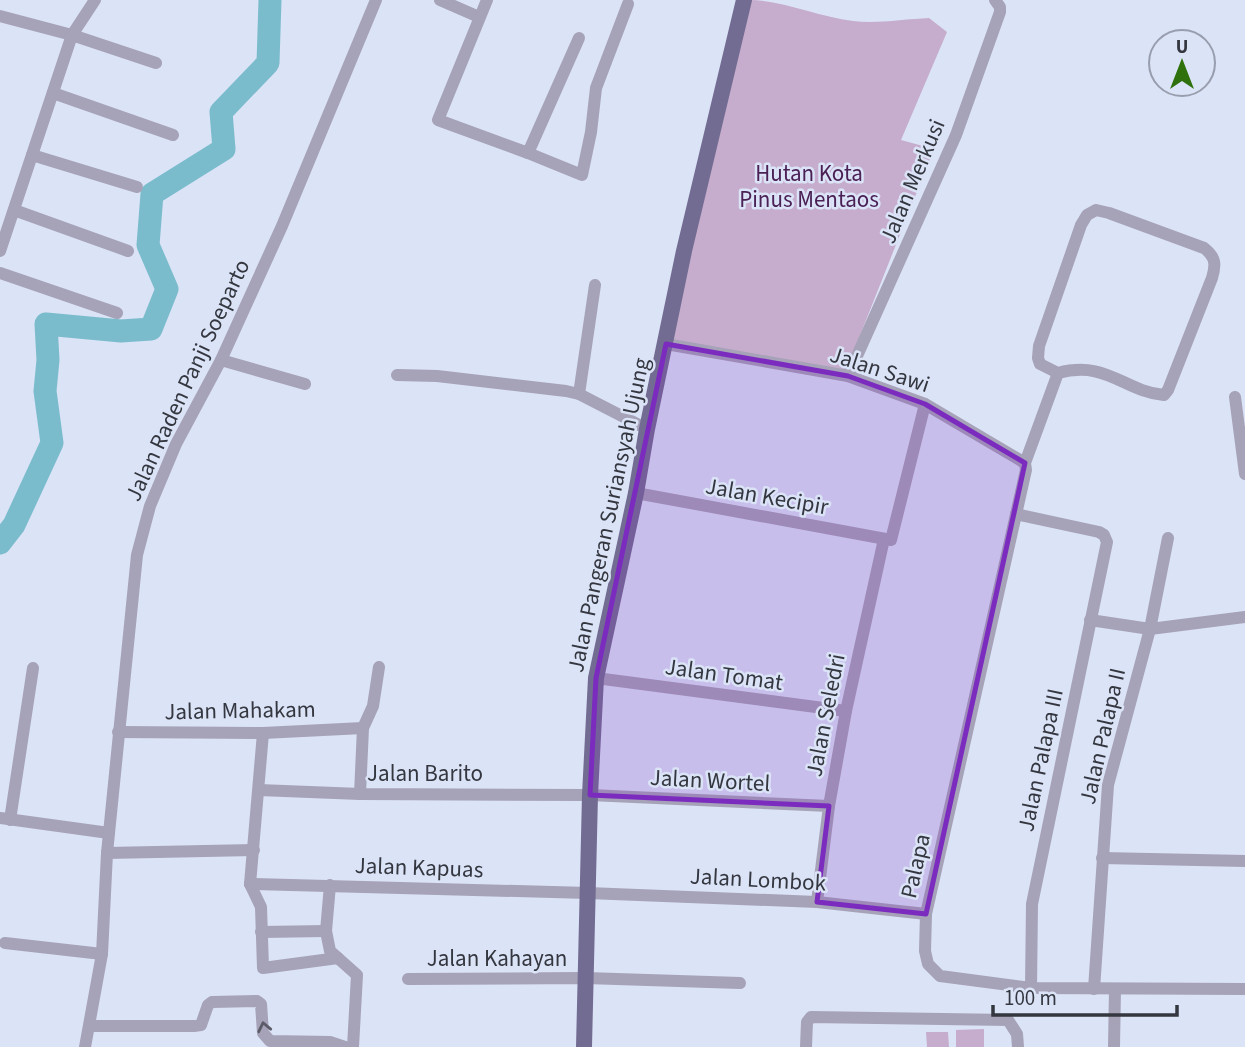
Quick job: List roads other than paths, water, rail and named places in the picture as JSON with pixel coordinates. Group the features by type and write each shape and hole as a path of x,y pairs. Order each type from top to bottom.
{"main road":[{"name":"Jalan Pangeran Suriansyah Ujung","path":"584,1047 590,795 596,678 693,214 744,0"}],"street":[{"path":"0,251 72,35 95,0"},
{"name":"Jalan Raden Panji Soeparto","path":"85,1047 91,1026 102,954 107,853 136,555 150,506 176,444 221,360 282,226 376,0"},
{"path":"440,0 479,17"},
{"path":"487,0 438,120 582,175 596,88 628,4"},
{"name":"Jalan Merkusi","path":"848,376 956,135 1000,12 995,0"},
{"path":"0,16 72,35 156,63"},
{"path":"528,153 579,38"},
{"path":"53,93 173,135"},
{"path":"32,155 137,187"},
{"path":"14,210 128,251"},
{"path":"1090,212 1109,213 1205,248 1211,253 1215,267 1212,278 1164,395 1090,368 1058,373 1040,364 1040,346 1081,225 1090,212"},
{"path":"0,273 117,313"},
{"path":"579,394 595,285"},
{"name":"Jalan Sawi","path":"666,344 848,376 925,404 1025,463"},
{"path":"221,360 305,384"},
{"name":"Palapa","path":"1058,373 1025,463 1026,470 926,914 925,951 928,964 940,976 1031,988 1245,989"},
{"path":"397,375 471,379 566,391 579,394 647,429"},
{"path":"1235,397 1245,474"},
{"name":"Jalan Seledri","path":"817,902 829,806 846,711 887,539 925,404"},
{"name":"Jalan Kecipir","path":"636,493 887,539"},
{"name":"Jalan Palapa III","path":"1016,513 1099,532 1107,542 1032,904 1031,988"},
{"name":"Jalan Palapa II","path":"1094,989 1108,785 1150,629 1168,538"},
{"path":"1090,620 1150,629 1245,617"},
{"path":"360,794 363,728 373,706 379,667"},
{"path":"33,668 5,819 109,833"},
{"name":"Jalan Tomat","path":"596,678 846,711"},
{"name":"Jalan Mahakam","path":"118,732 263,733 363,728"},
{"path":"263,733 250,884 261,907 263,968 338,958"},
{"name":"Jalan Barito","path":"259,790 360,794 590,795"},
{"name":"Jalan Wortel","path":"590,795 829,806"},
{"path":"107,853 254,850"},
{"path":"1102,858 1245,861"},
{"name":"Jalan Kapuas","path":"250,884 588,892"},
{"path":"330,885 326,931 330,951 357,975 353,1047"},
{"name":"Jalan Lombok","path":"588,892 817,902 926,914"},
{"path":"261,932 326,931"},
{"path":"5,943 102,954"},
{"name":"Jalan Kahayan","path":"408,979 586,978 740,983"},
{"path":"1114,1047 1115,989"},
{"path":"91,1026 201,1025 208,1005 212,1002 257,1001 261,1004 263,1033 270,1041 330,1042 345,1047"},
{"path":"806,1047 807,1022 811,1017 1008,1020 1017,1034 1018,1047"}],"waterway":[{"path":"0,543 14,525 52,443 45,391 48,360 46,324 121,331 151,329 167,289 148,245 152,194 224,149 221,112 268,63 270,0"}],"park label":[{"name":"Hutan Kota Pinus Mentaos","path":"809,186"}]}
